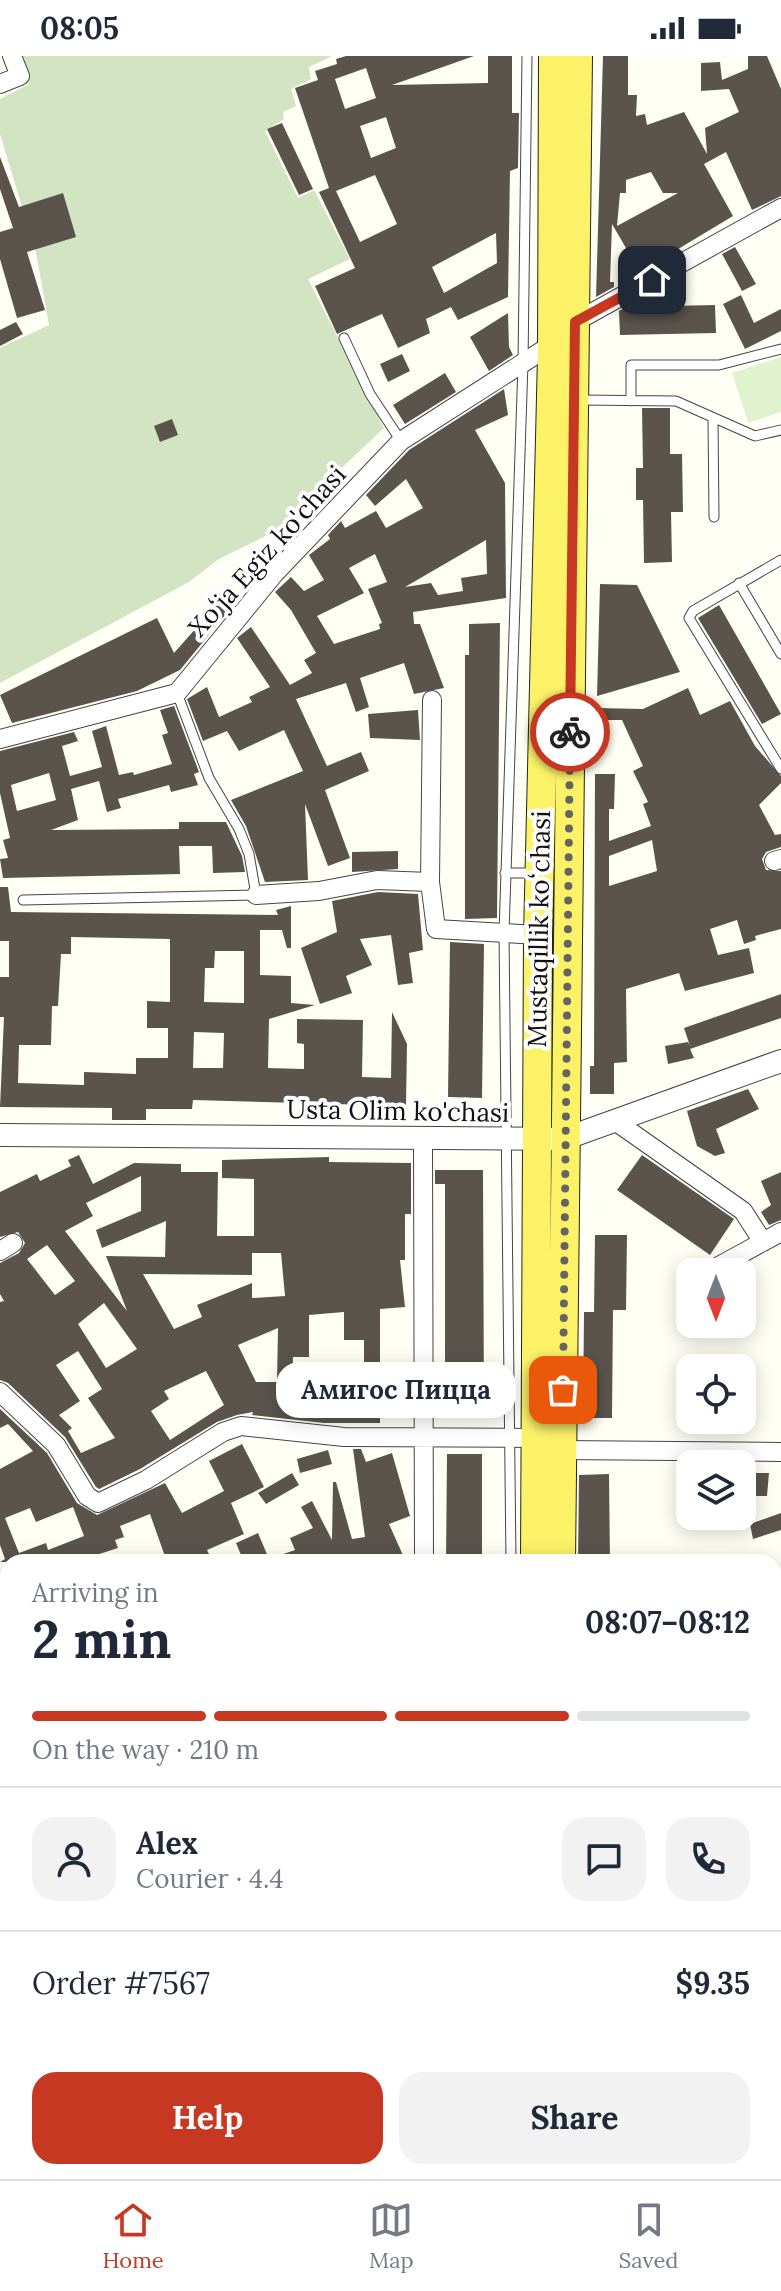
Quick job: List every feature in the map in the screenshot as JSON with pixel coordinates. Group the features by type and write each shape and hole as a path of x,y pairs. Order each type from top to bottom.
{"main road":[{"name":"Mustaqillik koʻchasi","path":"535,1554 536,1442 550,1139 575,400 550,317 539,202 540,106 553,56"},
{"name":"Mustaqillik koʻchasi","path":"550,317 578,56"},
{"name":"Mustaqillik koʻchasi","path":"550,1139 538,935 559,352"},
{"name":"Mustaqillik koʻchasi","path":"536,1442 559,1554"}],"street":[{"path":"0,84 20,76 12,56"},
{"path":"550,317 781,208"},
{"name":"Xoʻja Egiz ko'chasi","path":"177,693 275,573 401,441 523,363 559,352"},
{"path":"0,739 177,693"},
{"path":"432,700 430,882 436,929 538,935"},
{"path":"256,895 319,891 377,880 430,882"},
{"name":"Usta Olim ko'chasi","path":"0,1135 550,1139 615,1121 781,1061"},
{"path":"615,1121 743,1211 763,1242"},
{"path":"423,1139 424,1554"},
{"path":"734,1258 781,1232"},
{"path":"0,1392 56,1445 87,1496 98,1503 146,1480 223,1432 241,1426 301,1435 781,1452"}],"lane":[{"path":"527,56 540,106"},
{"path":"513,1554 536,1442 506,1140 505,873 523,363 550,317"},
{"path":"344,338 370,394 401,441"},
{"path":"631,401 631,365 719,365 781,349"},
{"path":"575,400 676,401 755,436 781,430"},
{"path":"713,418 714,517"},
{"path":"779,765 689,618 693,611 781,560"},
{"path":"739,583 781,654"},
{"path":"23,900 256,895 249,854 239,829 209,778 177,693"},
{"path":"505,873 539,873"}],"green space":[{"path":"18,56 332,56 309,67 311,79 291,89 296,106 283,112 284,119 265,131 298,198 314,190 350,259 308,279 384,428 274,532 219,559 189,582 0,683 0,348 49,325 36,253 0,134 0,99 29,84"},
{"path":"781,357 781,412 748,423 732,373"}],"building":[{"path":"346,56 474,56 392,85 488,83 488,56 512,56 512,113 519,113 518,168 510,171 508,297 458,320 451,307 426,319 430,333 398,348 382,314 337,334 315,286 355,268 319,192 329,188 295,88 318,80 315,71 337,64 336,59","holes":["366,68 376,98 345,109 335,79","386,117 396,148 371,158 360,126","375,175 397,224 360,242 336,191","496,233 497,263 444,293 432,267"]},
{"path":"603,56 628,56 628,95 637,95 636,116 645,114 647,125 684,112 707,154 705,128 739,112 729,89 701,91 701,63 720,62 722,80 748,69 748,56 767,56 781,89 781,196 752,210 726,152 704,164 733,216 640,272 612,224 610,282 614,282 614,287 596,297","holes":["651,172 663,193 678,193 617,226 620,193 626,193 626,180"]},
{"path":"282,123 313,189 299,195 267,129"},
{"path":"0,157 19,207 63,193 76,237 27,252 45,310 17,318 0,259 0,232 13,228 0,189"},
{"path":"735,247 756,284 742,291 722,254"},
{"path":"741,295 754,323 781,309 781,331 745,349 723,304"},
{"path":"715,305 716,333 620,335 619,311 626,307"},
{"path":"508,313 509,347 513,355 489,371 470,337"},
{"path":"16,322 23,334 0,346 0,330"},
{"path":"402,354 410,371 388,382 380,364"},
{"path":"445,373 456,392 405,424 393,405"},
{"path":"504,389 508,415 475,430 505,483 506,598 413,612 414,624 420,624 444,688 414,694 404,663 360,678 369,707 356,712 346,683 296,699 327,766 361,752 369,771 325,790 350,858 328,866 305,804 308,880 265,882 246,826 231,800 303,771 284,730 239,751 227,731 203,741 187,699 207,687 219,717 252,702 249,697 270,687 237,638 251,627 290,685 312,673 304,660 316,653 291,610 275,592 291,577 304,591 324,580 309,555 330,539 328,535 341,521 345,528 376,511 386,528 423,508 406,479 375,506 366,495 409,450","holes":["486,540 487,574 461,578 463,591 438,595 431,583 405,587","375,554 387,582 368,589 382,623 379,624 380,629 334,644 317,616 364,593 349,568"]},
{"path":"642,408 670,408 670,454 682,454 683,512 671,512 672,562 644,563 643,500 636,500 636,468 643,468"},
{"path":"172,419 178,435 160,442 154,426"},
{"path":"600,584 637,585 680,672 597,696"},
{"path":"220,601 230,609 180,670 137,691 12,723 0,695 157,618 174,653"},
{"path":"719,605 781,714 762,724 698,618"},
{"path":"500,623 497,918 465,919 465,655 469,655 469,624"},
{"path":"688,688 700,715 730,701 755,746 781,776 781,783 759,805 775,835 781,834 781,847 766,852 762,859 766,870 781,871 781,929 755,936 756,940 744,944 737,920 710,929 718,955 749,948 754,973 685,991 679,973 626,989 627,1062 614,1063 614,1094 590,1094 590,1066 594,1066 595,774 615,774 614,809 609,809 609,841 651,826 643,804 648,802 633,771 643,766 622,720 597,720 597,708 643,709","holes":["652,840 657,871 609,886 609,856"]},
{"path":"174,706 199,772 194,774 198,785 171,792 169,785 118,799 121,808 107,812 99,781 71,789 78,820 51,830 179,829 179,822 226,822 242,856 245,872 213,873 212,846 179,846 180,874 3,878 0,859 8,858 3,840 10,838 0,793 0,751 74,732 78,741 62,746 70,776 102,767 92,731 106,726 119,775 133,772 134,775 172,764 162,735 168,733 160,710","holes":["49,773 56,800 17,811 11,785"]},
{"path":"418,710 420,740 370,738 368,714"},
{"path":"398,851 398,869 352,872 352,852"},
{"path":"0,887 8,887 11,912 278,915 276,910 291,906 291,948 287,948 282,930 260,930 260,975 291,976 291,1003 315,1005 269,1019 268,1068 304,1069 304,1044 297,1043 297,1019 363,1020 362,1077 391,1078 392,1012 407,1044 406,1106 193,1100 192,1109 146,1109 146,1120 112,1120 112,1108 0,1107 4,1017 0,1017 0,977 9,977 9,941 0,941","holes":["71,937 170,939 170,1002 147,1001 147,1028 168,1028 168,1058 136,1058 136,1074 84,1072 84,1085 18,1083 19,1045 51,1045 52,1006 58,1006 61,954 71,954","215,951 244,951 244,1003 204,1002 205,968 214,968","194,1032 224,1033 223,1068 193,1068"]},
{"path":"378,892 418,894 423,950 409,953 413,983 398,985 391,935 360,939 372,965 346,976 352,993 320,1004 301,948 337,932 332,901"},
{"path":"450,942 484,944 482,1098 448,1097"},
{"path":"781,994 781,1018 690,1049 694,1058 668,1064 665,1046 688,1042 690,1046 684,1028"},
{"path":"748,1089 759,1109 716,1129 725,1153 715,1156 697,1146 687,1111"},
{"path":"79,1155 93,1184 134,1163 181,1164 181,1172 218,1172 217,1236 254,1236 254,1179 222,1178 222,1160 329,1157 329,1162 411,1163 411,1214 405,1214 405,1260 400,1260 405,1307 380,1309 380,1423 324,1423 252,1415 253,1412 237,1415 217,1422 140,1469 99,1489 96,1487 65,1437 8,1383 0,1380 0,1302 4,1301 0,1294 0,1263 19,1253 25,1243 18,1232 0,1237 0,1192 37,1174 40,1181 71,1166 68,1160","holes":["141,1176 141,1211 96,1230 102,1248 166,1221 165,1257 106,1256 127,1311 65,1231 93,1216 86,1203","47,1245 75,1281 55,1295 27,1259","252,1253 281,1253 285,1296 252,1298 252,1283 197,1305 202,1317 174,1329 143,1274 252,1275","104,1303 137,1349 106,1368 78,1324","344,1312 344,1340 364,1340 364,1392 292,1392 293,1357 309,1357 309,1315","278,1328 277,1382 256,1382 238,1345","78,1351 102,1389 88,1398 115,1438 81,1453 68,1431 72,1428 59,1415 80,1401 56,1365","206,1371 224,1405 170,1440 151,1411 169,1399 164,1391"]},
{"path":"642,1155 734,1219 710,1255 617,1190"},
{"path":"435,1170 483,1170 484,1415 445,1415 445,1184 435,1184"},
{"path":"781,1172 781,1220 769,1225 761,1212 771,1205 761,1181"},
{"path":"595,1235 627,1235 626,1310 613,1310 612,1418 583,1418 584,1312 594,1312"},
{"path":"0,1409 47,1453 77,1503 97,1515 165,1483 182,1513 224,1491 209,1461 242,1444 264,1487 231,1503 244,1534 207,1550 209,1554 164,1554 150,1514 120,1526 124,1537 115,1540 118,1548 99,1554 3,1554 0,1545 0,1469 33,1451 8,1424 0,1428","holes":["73,1507 84,1536 48,1550 46,1543 19,1553 5,1518 30,1508 36,1522"]},
{"path":"353,1449 361,1449 366,1462 392,1453 410,1516 389,1524 402,1554 283,1554 295,1550 290,1538 313,1528 301,1507 312,1501 332,1540 333,1482 336,1482 352,1539 365,1537"},
{"path":"328,1450 332,1464 300,1473 297,1459"},
{"path":"447,1454 482,1454 482,1554 446,1554"},
{"path":"292,1473 299,1485 266,1504 258,1493"},
{"path":"756,1473 769,1473 767,1496 756,1496"},
{"path":"609,1474 610,1554 578,1554 579,1475"},
{"path":"781,1513 781,1530 753,1539 751,1530 756,1530 756,1522"},
{"path":"258,1533 267,1554 241,1554 236,1543"}],"way so far":[{"path":"563,1390 570,732"}],"place":[{"name":"Амигос Пицца","path":"563,1390"}],"route":[{"path":"570,732 576,456 575,322 652,280"}]}
